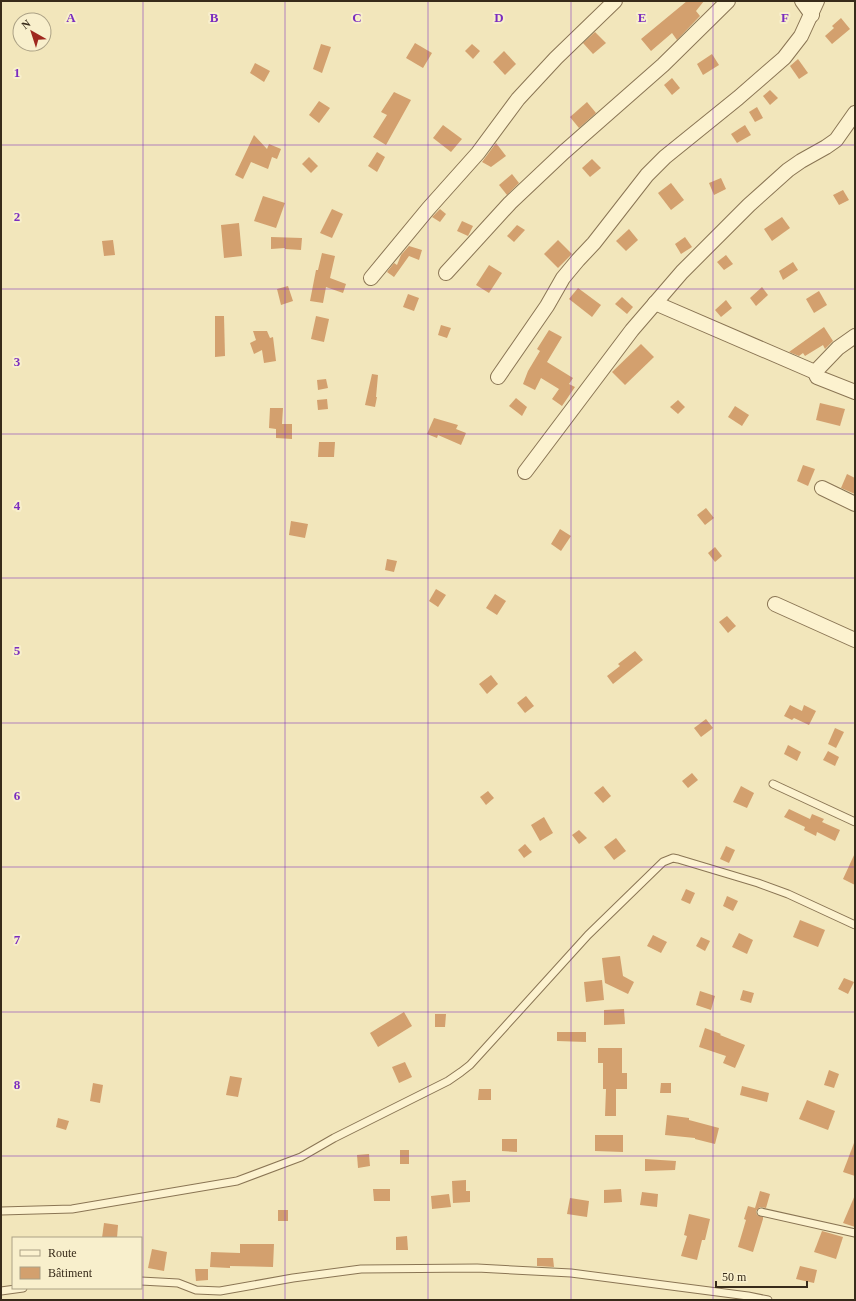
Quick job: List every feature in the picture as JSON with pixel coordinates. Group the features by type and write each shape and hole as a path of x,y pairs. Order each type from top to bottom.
{"street":[{"path":"371,278 428,209 478,153 526,89 615,1"},
{"path":"446,274 510,203 564,152 663,65 728,1"},
{"path":"802,1 812,15"},
{"path":"498,377 547,306 563,278 594,243 647,175 665,158 784,58 801,36 812,15 817,1"},
{"path":"525,472 632,330 682,272 749,205 788,170 836,140 855,113"},
{"path":"655,303 815,372 817,377 855,392"},
{"path":"815,372 838,348 855,336"},
{"path":"822,488 855,504"},
{"path":"776,604 855,640"}],"lane":[{"path":"773,784 855,822"},
{"path":"1,1211 72,1209 237,1181 301,1157 334,1138 448,1080 470,1065 588,935 617,905 663,862 668,860 678,859 758,883 788,894 855,926"},
{"path":"761,1212 855,1233"},
{"path":"142,1281 178,1283 196,1290 220,1291 293,1278 361,1269 477,1268 571,1273 748,1296 768,1300"},
{"path":"1,1291 16,1289"}],"building":[{"path":"687,1 704,1 696,11 700,16 677,40 672,33 651,51 641,39"},
{"path":"841,18 850,29 832,44 825,36 834,28 832,26"},
{"path":"595,32 606,43 593,54 583,43"},
{"path":"415,43 432,53 423,68 406,58"},
{"path":"321,44 331,47 322,73 313,69"},
{"path":"472,44 480,51 473,59 465,51"},
{"path":"504,51 516,64 505,75 493,62"},
{"path":"712,54 719,65 703,75 697,64"},
{"path":"798,59 808,73 799,79 790,66"},
{"path":"255,63 270,71 264,82 250,73"},
{"path":"672,78 680,88 672,95 664,85"},
{"path":"770,90 778,98 770,105 763,96"},
{"path":"394,92 411,100 386,145 373,137 387,115 381,112"},
{"path":"319,101 330,108 319,123 309,115"},
{"path":"587,102 596,113 579,128 570,117"},
{"path":"757,107 763,118 755,122 749,112"},
{"path":"443,125 462,139 451,152 433,138"},
{"path":"745,125 751,135 737,143 731,134"},
{"path":"254,135 267,149 269,144 281,149 277,159 272,157 268,169 251,162 243,179 235,175"},
{"path":"496,143 506,156 491,167 482,162"},
{"path":"377,152 385,157 377,172 368,166"},
{"path":"309,157 318,166 311,173 302,164"},
{"path":"592,159 601,168 590,177 582,168"},
{"path":"512,174 519,183 507,195 499,185"},
{"path":"721,178 726,189 714,195 709,183"},
{"path":"671,183 684,200 671,210 658,193"},
{"path":"843,190 849,200 839,205 833,195"},
{"path":"263,196 285,203 276,228 254,221"},
{"path":"332,209 343,214 332,238 320,233"},
{"path":"440,209 446,214 440,222 432,217"},
{"path":"782,217 790,228 772,241 764,229"},
{"path":"462,221 473,226 468,236 457,231"},
{"path":"239,223 242,256 224,258 221,225"},
{"path":"517,225 525,230 514,242 507,236"},
{"path":"629,229 638,240 626,251 616,241"},
{"path":"271,237 302,238 301,250 285,248 271,249"},
{"path":"685,237 692,247 681,254 675,244"},
{"path":"113,240 115,255 104,256 102,241"},
{"path":"558,240 572,254 558,268 544,254"},
{"path":"409,246 422,250 419,260 409,256 394,277 387,272 394,263 397,265 401,255"},
{"path":"322,253 335,256 330,278 346,284 343,293 326,287 323,303 310,301 316,270 318,270"},
{"path":"726,255 733,264 724,270 717,262"},
{"path":"793,262 798,270 783,280 779,271"},
{"path":"489,265 502,273 489,293 476,285"},
{"path":"288,286 293,301 281,305 277,289"},
{"path":"762,287 768,295 756,306 750,298"},
{"path":"578,288 601,305 592,317 569,299"},
{"path":"819,291 827,305 814,313 806,299"},
{"path":"408,294 419,298 414,311 403,307"},
{"path":"622,297 633,307 627,314 615,304"},
{"path":"726,300 732,308 721,317 715,310"},
{"path":"215,316 224,316 225,356 215,357"},
{"path":"316,316 329,319 324,342 311,339"},
{"path":"441,325 451,328 447,338 438,335"},
{"path":"824,327 833,341 825,349 823,345 805,356 803,353 799,356 789,352"},
{"path":"549,330 562,337 547,362 573,378 569,384 575,387 562,406 552,399 559,389 541,378 535,390 523,384 528,371 540,351 537,349"},
{"path":"253,331 267,331 270,338 273,337 276,361 264,363 262,350 254,354 250,343 256,340"},
{"path":"641,344 654,357 625,385 612,372"},
{"path":"372,374 378,375 375,407 365,405"},
{"path":"326,379 328,388 318,390 317,380"},
{"path":"516,398 527,407 522,416 509,406"},
{"path":"327,399 328,409 318,410 317,400"},
{"path":"678,400 685,407 678,414 670,407"},
{"path":"820,403 845,409 840,426 816,420"},
{"path":"735,406 749,415 742,426 728,417"},
{"path":"270,408 283,408 282,424 292,424 292,439 276,438 276,429 269,428"},
{"path":"434,418 458,425 456,429 466,433 461,445 438,435 437,438 427,434"},
{"path":"319,442 335,442 334,457 318,457"},
{"path":"803,465 815,469 808,486 797,481"},
{"path":"847,474 855,478 855,494 841,488"},
{"path":"706,508 714,518 705,525 697,515"},
{"path":"291,521 308,524 305,538 289,535"},
{"path":"560,529 571,536 561,551 551,544"},
{"path":"715,547 722,556 715,562 708,553"},
{"path":"387,559 397,561 394,572 385,570"},
{"path":"436,589 446,595 438,607 429,601"},
{"path":"495,594 506,601 497,615 486,608"},
{"path":"727,616 736,626 728,633 719,622"},
{"path":"635,651 643,660 613,684 607,676 620,666 618,664"},
{"path":"491,675 498,684 487,694 479,684"},
{"path":"526,696 534,706 525,713 517,703"},
{"path":"790,705 802,711 804,705 816,711 809,725 794,718 792,720 784,716"},
{"path":"706,719 713,728 701,737 694,728"},
{"path":"835,728 844,732 836,748 828,744"},
{"path":"788,745 801,752 797,761 784,754"},
{"path":"828,751 839,757 835,766 823,760"},
{"path":"692,773 698,780 688,788 682,781"},
{"path":"603,786 611,796 603,803 594,793"},
{"path":"741,786 754,793 747,808 733,802"},
{"path":"488,791 494,798 486,805 480,797"},
{"path":"789,809 810,819 812,814 824,819 822,822 840,830 835,841 817,832 816,836 804,830 805,827 784,817"},
{"path":"544,817 553,833 540,841 531,825"},
{"path":"579,830 587,838 579,844 572,835"},
{"path":"616,838 626,851 614,860 604,847"},
{"path":"525,844 532,852 524,858 518,850"},
{"path":"726,846 735,850 729,863 720,859"},
{"path":"855,853 855,885 843,879"},
{"path":"686,889 695,893 690,904 681,900"},
{"path":"727,896 738,901 733,911 723,906"},
{"path":"800,920 825,930 818,947 793,937"},
{"path":"739,933 753,940 747,954 732,947"},
{"path":"653,935 667,942 661,953 647,946"},
{"path":"701,937 710,941 705,951 696,946"},
{"path":"620,956 623,976 634,982 628,994 605,983 602,958"},
{"path":"844,978 854,982 848,994 838,989"},
{"path":"602,980 604,1000 586,1002 584,982"},
{"path":"743,990 754,993 751,1003 740,1000"},
{"path":"700,991 715,996 711,1010 696,1005"},
{"path":"624,1009 625,1024 604,1025 604,1010"},
{"path":"404,1012 412,1026 378,1047 370,1033"},
{"path":"435,1014 446,1014 445,1027 435,1027"},
{"path":"705,1028 745,1045 735,1068 723,1063 726,1056 699,1047"},
{"path":"557,1032 586,1032 586,1042 557,1041"},
{"path":"598,1048 622,1048 622,1073 627,1073 627,1089 616,1089 616,1116 605,1116 606,1089 603,1089 603,1063 598,1063"},
{"path":"405,1062 412,1077 399,1083 392,1067"},
{"path":"829,1070 839,1074 834,1088 824,1085"},
{"path":"230,1076 242,1078 238,1097 226,1095"},
{"path":"93,1083 103,1085 100,1103 90,1101"},
{"path":"661,1083 671,1083 671,1093 660,1093"},
{"path":"742,1086 769,1093 767,1102 740,1095"},
{"path":"479,1089 491,1089 491,1100 478,1100"},
{"path":"807,1100 835,1111 828,1130 799,1119"},
{"path":"667,1115 689,1118 689,1120 719,1128 715,1144 695,1138 665,1135"},
{"path":"58,1118 69,1121 66,1130 56,1127"},
{"path":"595,1135 623,1135 623,1152 595,1151"},
{"path":"502,1139 517,1139 517,1152 502,1151"},
{"path":"855,1143 855,1176 843,1172"},
{"path":"400,1150 409,1150 409,1164 400,1164"},
{"path":"369,1154 370,1166 358,1168 357,1155"},
{"path":"645,1159 676,1161 675,1170 645,1171"},
{"path":"466,1180 466,1191 470,1191 470,1202 453,1203 452,1181"},
{"path":"373,1189 390,1189 390,1201 374,1201"},
{"path":"621,1189 622,1202 604,1203 604,1190"},
{"path":"760,1191 770,1194 766,1208 760,1207 756,1211 757,1215 763,1217 763,1219 753,1252 738,1247 746,1220 744,1219 748,1206 755,1208"},
{"path":"642,1192 658,1194 657,1207 640,1205"},
{"path":"449,1194 451,1207 432,1209 431,1196"},
{"path":"855,1195 855,1227 843,1223"},
{"path":"570,1198 589,1201 587,1217 567,1214"},
{"path":"278,1210 288,1210 288,1221 278,1221"},
{"path":"689,1214 710,1219 705,1240 702,1240 697,1260 681,1256 687,1236 684,1235"},
{"path":"104,1223 118,1225 117,1237 102,1237"},
{"path":"822,1231 843,1237 836,1259 814,1252"},
{"path":"407,1236 408,1250 396,1250 396,1237"},
{"path":"240,1244 274,1244 273,1267 210,1267 211,1252 240,1253"},
{"path":"152,1249 167,1252 164,1271 148,1268"},
{"path":"537,1258 553,1258 554,1267 537,1266"},
{"path":"800,1266 817,1270 814,1283 796,1279"},
{"path":"195,1269 208,1269 208,1280 196,1281"}]}
